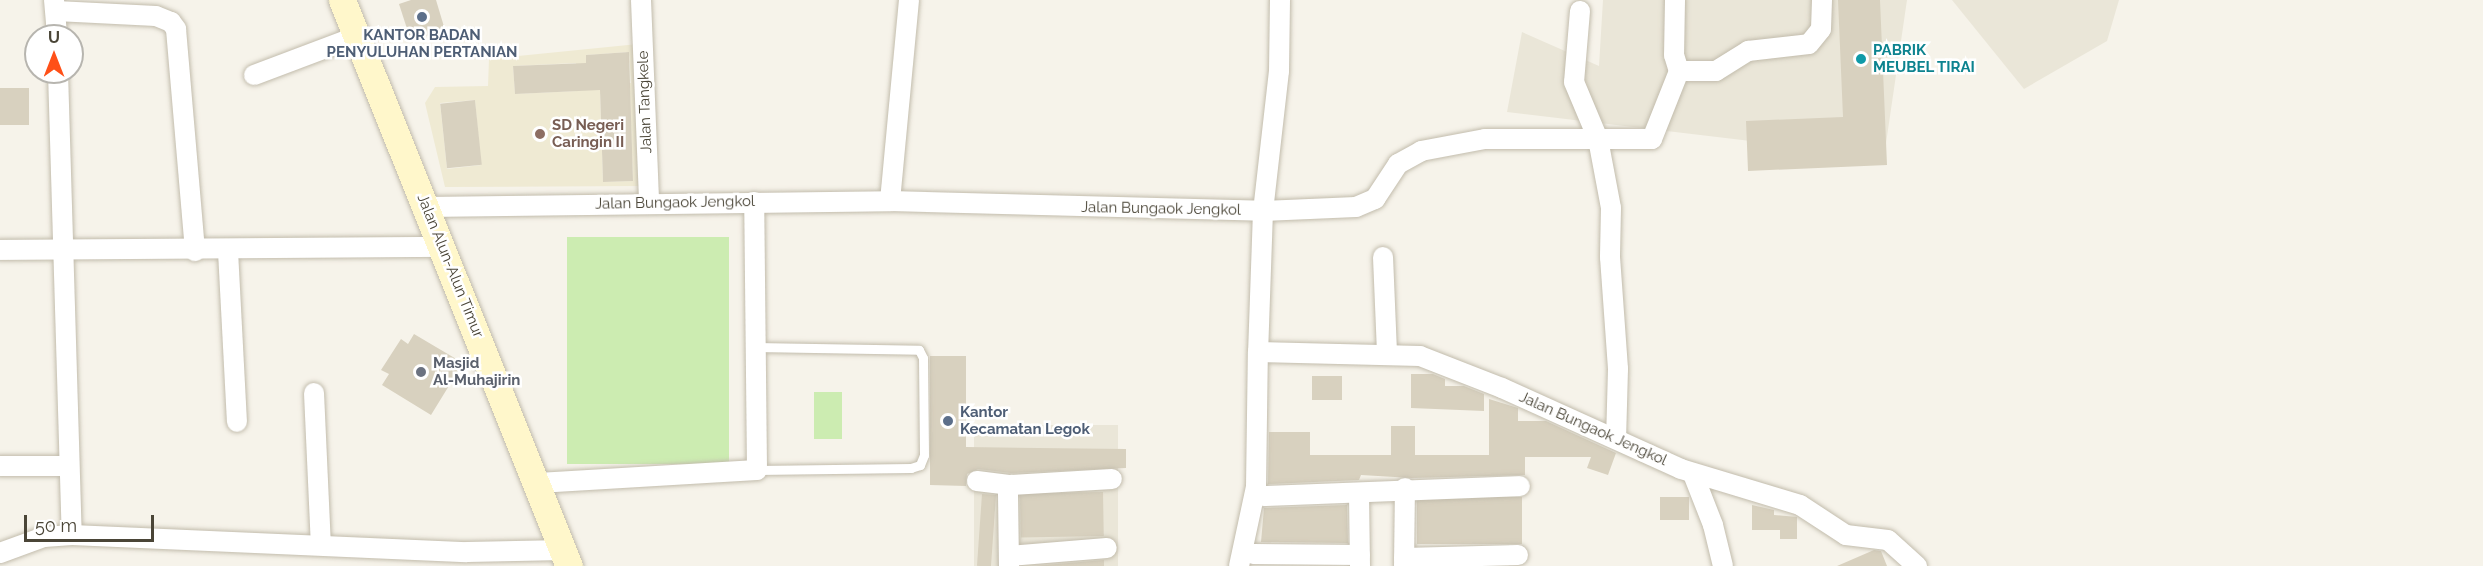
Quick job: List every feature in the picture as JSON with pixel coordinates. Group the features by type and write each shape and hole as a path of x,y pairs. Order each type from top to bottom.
{"street":[{"name":"Jalan Alun-Alun Timur","path":"342,0 567,558"},
{"name":"Jalan Tangkele","path":"641,0 649,203"},
{"path":"890,201 909,0"},
{"path":"1280,0 1279,71 1263,211 1367,203 1383,191 1398,164 1413,154 1434,148 1485,139 1652,139 1679,71 1674,55 1675,0"},
{"path":"1679,71 1716,72 1748,51 1809,44 1821,29 1822,0"},
{"path":"56,24 55,5 156,16 171,22 176,29 195,251"},
{"path":"1580,11 1574,82 1598,139 1611,208 1610,257 1618,369 1616,439"},
{"path":"254,75 358,36"},
{"path":"58,84 68,466 72,535"},
{"name":"Jalan Bungaok Jengkol","path":"426,207 890,201 1263,211 1258,352 1387,352 1420,356 1693,474 1800,505 1846,535 1888,540 1917,566"},
{"path":"538,483 757,470 754,202"},
{"path":"0,250 228,251 443,247"},
{"path":"228,251 237,422"},
{"path":"1383,257 1387,352"},
{"path":"1258,352 1256,487 1246,560 1360,561 1359,494"},
{"path":"314,393 321,545"},
{"path":"0,466 68,466"},
{"path":"1693,474 1713,525 1724,566"},
{"path":"977,481 1011,485 1112,479"},
{"path":"1011,485 1008,491 1009,561 1107,548"},
{"path":"1263,496 1520,486"},
{"path":"1405,489 1404,562 1518,555"},
{"path":"0,553 44,537 72,535 567,558"}],"lane":[{"path":"755,347 910,348 919,350 923,369 924,455 920,465 757,470"}],"shaded area":[{"path":"1603,0 1907,0 1884,157 1507,112 1522,32 1599,66"},
{"path":"1952,0 2119,0 2107,41 2024,89"},
{"name":"SD Negeri Caringin II","path":"638,44 643,186 445,187 425,103 435,87 488,86 489,59","holes":["629,52 631,83 588,85 586,55","576,63 577,91 515,94 513,66","630,93 633,181 603,182 600,94","475,100 481,165 447,169 440,103"]},
{"path":"974,425 1118,425 1118,566 974,566"}],"green space":[{"path":"567,237 729,237 729,464 567,464"},
{"path":"814,392 842,392 842,439 814,439"}],"building":[{"name":"KANTOR BADAN PENYULUHAN PERTANIAN","path":"411,0 436,0 445,30 411,41 399,4"},
{"name":"PABRIK MEUBEL TIRAI","path":"1838,0 1880,0 1887,165 1748,171 1746,121 1843,117"},
{"path":"629,52 633,181 603,182 600,90 515,94 513,66 586,63 586,55"},
{"path":"0,88 29,88 29,125 0,125"},
{"path":"475,100 482,165 447,168 440,104"},
{"name":"Masjid Al-Muhajirin","path":"414,334 463,363 431,415 382,385 389,374 381,370 401,339 408,344"},
{"path":"930,356 966,356 966,447 1126,449 1126,468 1011,473 978,469 967,474 966,486 930,485"},
{"path":"1411,374 1433,374 1445,379 1445,386 1464,386 1484,394 1484,411 1411,408"},
{"path":"1312,376 1342,376 1342,400 1312,400"},
{"path":"1489,399 1518,408 1518,421 1546,421 1616,453 1608,475 1587,468 1591,457 1525,457 1525,475 1412,478 1361,475 1359,480 1268,484 1269,432 1310,432 1310,455 1391,455 1391,426 1415,426 1415,455 1489,455"},
{"path":"1103,492 1104,536 1021,537 1020,493"},
{"path":"982,494 996,495 991,566 977,566"},
{"path":"1417,497 1522,497 1522,544 1417,544"},
{"path":"1660,497 1689,497 1689,520 1660,520"},
{"path":"1347,505 1348,543 1261,542 1264,508"},
{"path":"1752,505 1774,510 1774,515 1797,517 1797,539 1780,539 1780,530 1752,530"},
{"path":"1874,550 1881,551 1887,566 1837,566"},
{"path":"1104,560 1104,566 1034,566"}],"place":[{"name":"KANTOR BADAN PENYULUHAN PERTANIAN","path":"422,17"},
{"name":"PABRIK MEUBEL TIRAI","path":"1861,59"},
{"name":"SD Negeri Caringin II","path":"540,134"},
{"name":"Masjid Al-Muhajirin","path":"421,372"},
{"name":"Kantor Kecamatan Legok","path":"948,421"}]}
